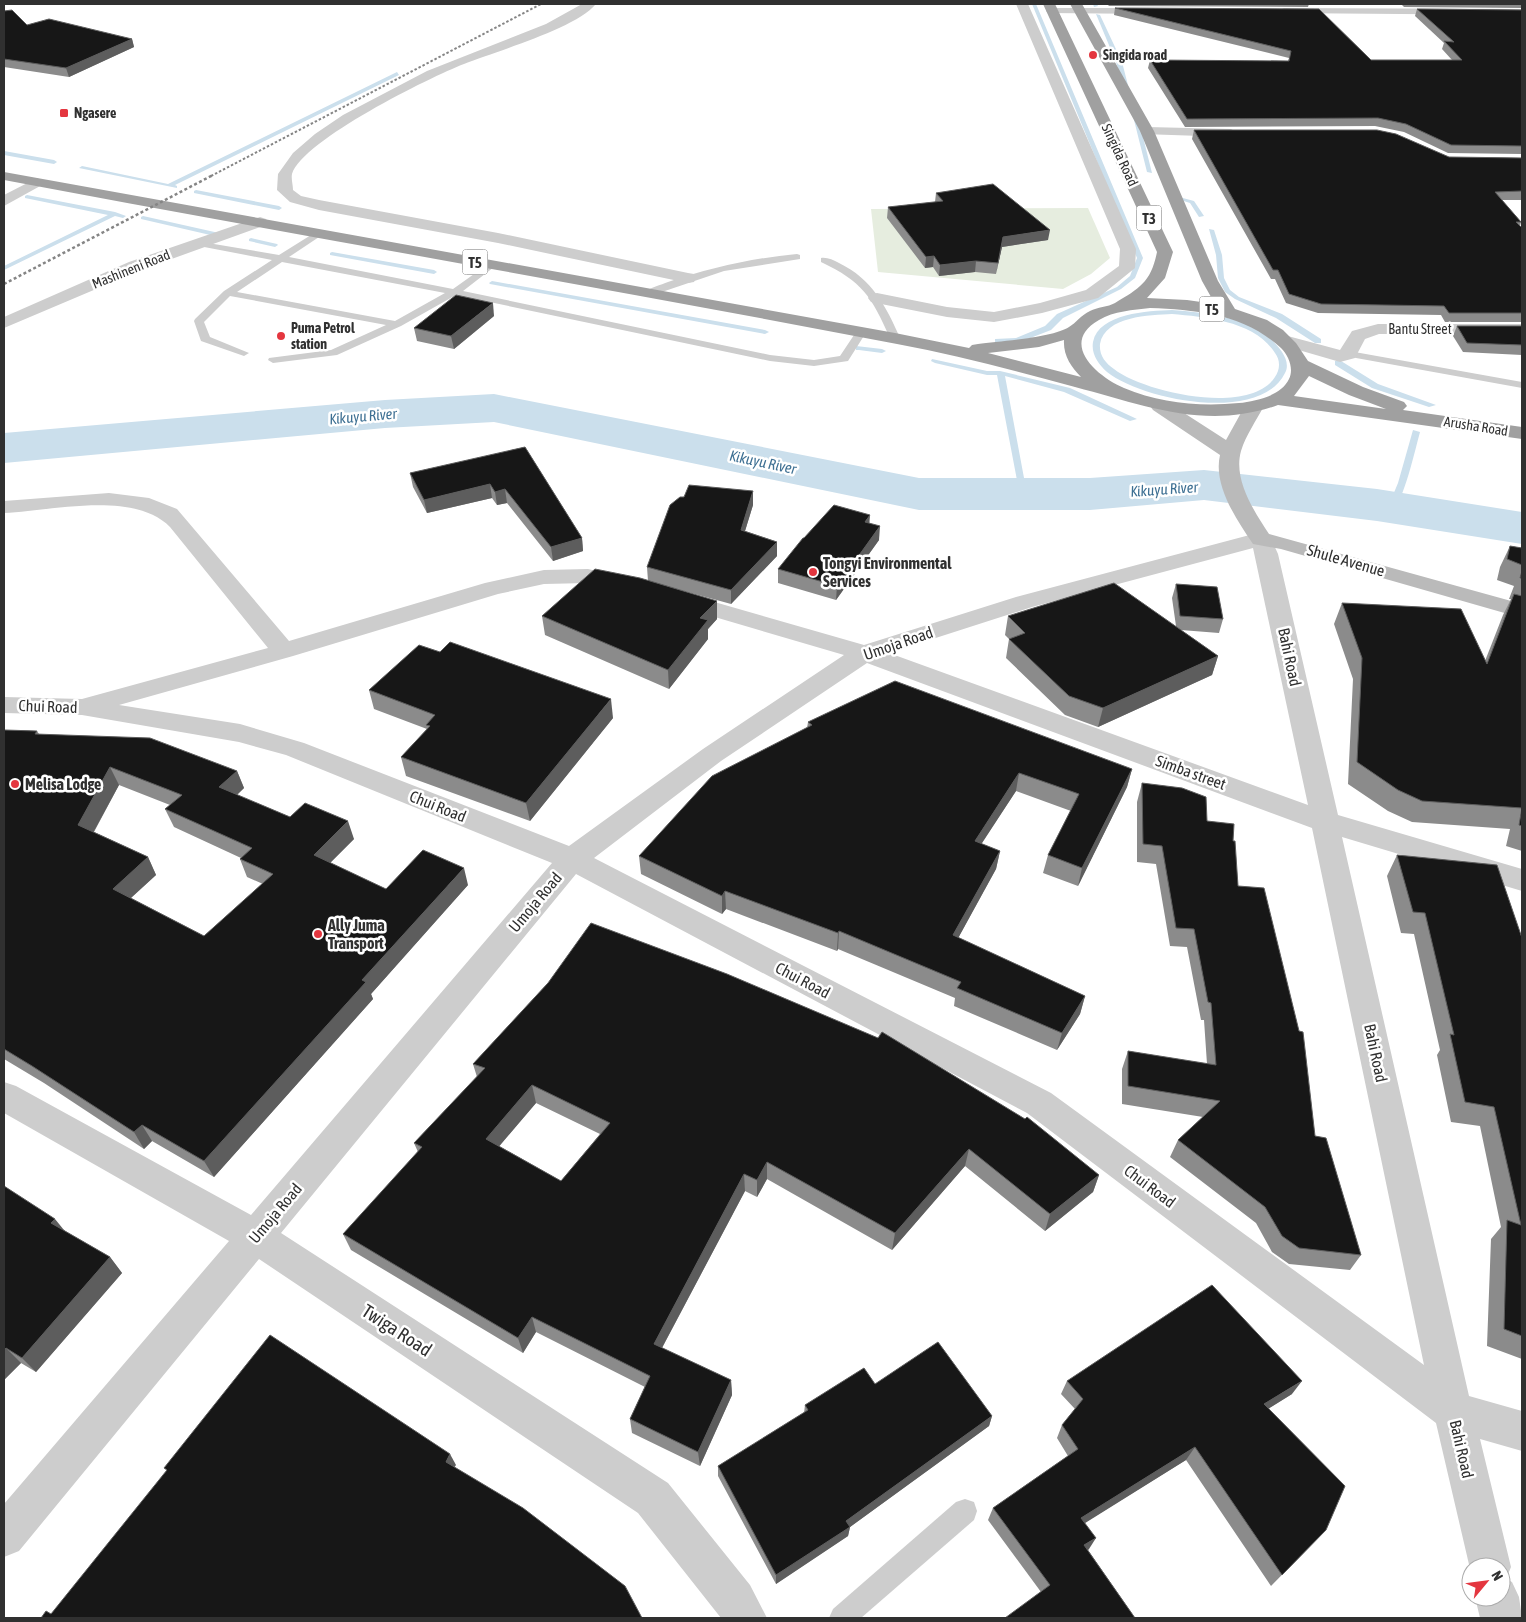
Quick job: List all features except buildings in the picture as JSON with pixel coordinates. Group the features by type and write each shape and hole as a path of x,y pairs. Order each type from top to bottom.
{"highway":[{"name":"Singida Road","path":"1050,7 1164,252 1163,269 1155,283 1136,298 1106,311"},
{"name":"T3","path":"1078,7 1147,131 1210,281 1229,313"},
{"name":"T5","path":"4,176 946,348 1114,390 1160,406 1192,410 1225,411 1254,406 1276,399 1291,389 1299,377 1300,364 1294,351 1284,340 1250,320 1229,313 1176,304 1150,303 1106,311 1083,323 1076,330 1071,345 1076,361 1090,376 1114,390"},
{"name":"T5","path":"946,348 1010,346 1039,342 1076,330"},
{"name":"T5","path":"1300,364 1356,391 1431,419"},
{"name":"T5","path":"1276,399 1343,410 1431,419"},
{"name":"Arusha Road","path":"1431,419 1522,433"}],"main road":[{"path":"1160,406 1229,462 1244,513 1261,540"},
{"path":"1229,462 1254,406"},
{"name":"Shule Avenue","path":"1261,540 1284,543 1522,610"}],"street":[{"path":"590,4 551,26 446,66 384,96 306,147 290,165 283,181 285,191 294,199 319,205 498,238 688,278"},
{"path":"877,298 947,312 994,316 1042,308 1092,294 1127,268 1128,248 1022,4"},
{"path":"1050,7 1168,11"},
{"path":"1276,11 1522,12"},
{"path":"1147,131 1245,133"},
{"path":"4,201 37,182"},
{"name":"Mashineni Road","path":"4,323 135,266 260,222"},
{"name":"Bantu Street","path":"1349,354 1358,335 1378,329 1522,329"},
{"path":"1284,340 1340,356 1349,354"},
{"path":"4,507 123,500 164,510 178,522 284,651"},
{"name":"Umoja Road","path":"4,1536 572,859 712,755 864,653 1033,600 1261,540"},
{"name":"Bahi Road","path":"1261,540 1267,554 1453,1411 1488,1557"},
{"name":"Simba street","path":"82,707 284,651 493,588 544,577 588,576 652,591 864,653 1326,822 1522,880"},
{"name":"Chui Road","path":"4,705 82,707 240,733 295,749 572,859 1039,1103 1453,1411 1522,1431"},
{"name":"Twiga Road","path":"4,1096 255,1236 653,1498 735,1600 745,1618"}],"lane":[{"path":"244,353 205,339 198,321 228,293 319,233"},
{"path":"199,243 455,292 770,358 814,363 844,359 862,332"},
{"path":"649,293 688,278 760,260 797,258"},
{"path":"824,260 851,272 877,298 895,338"},
{"path":"273,360 334,353 397,324 455,292 491,265"},
{"path":"228,293 397,324"},
{"path":"1349,354 1522,386"},
{"path":"842,1618 965,1511"}],"shaded area":[{"path":"1088,208 1110,258 1091,274 1063,289 878,272 871,209"}],"waterway":[{"path":"998,341 1017,340 1048,328 1060,316 1119,288 1133,277 1140,258 1034,4"},
{"path":"1098,15 1119,62 1128,92"},
{"path":"169,186 397,74"},
{"path":"1134,113 1150,172"},
{"path":"4,153 54,162"},
{"path":"82,168 169,186"},
{"path":"169,186 175,187"},
{"path":"196,192 279,208"},
{"path":"1170,195 1192,202 1201,216"},
{"path":"27,197 114,214"},
{"path":"4,268 114,214"},
{"path":"114,214 123,216"},
{"path":"143,218 219,235"},
{"path":"1211,230 1219,255 1221,278 1227,291 1237,298 1279,316 1318,341"},
{"path":"251,240 275,245"},
{"path":"332,254 434,272"},
{"path":"492,283 765,332"},
{"path":"1172,312 1200,315 1232,322 1262,335 1273,344 1281,356 1283,365 1281,374 1269,388 1250,396 1227,400 1202,400 1176,396 1131,383 1105,366 1096,351 1098,337 1104,329 1125,318 1172,312"},
{"path":"859,348 882,351"},
{"path":"935,361 987,373 1000,373"},
{"path":"1338,363 1375,386 1432,405"},
{"path":"1000,373 1067,390 1133,419"},
{"path":"1000,373 1023,494"},
{"name":"Kikuyu River","path":"4,448 385,414 494,408 919,494 1090,494 1204,485 1377,505 1522,528"},
{"path":"1392,507 1402,483 1416,432"}],"railway":[{"path":"211,176 541,4"},
{"path":"4,284 213,175"}],"place":[{"name":"Singida road","path":"1093,55"},
{"name":"Ngasere","path":"64,113"},
{"name":"Puma Petrol station","path":"281,336"},
{"name":"Tongyi Environmental Services","path":"813,572"},
{"name":"Melisa Lodge","path":"15,784"},
{"name":"Ally Juma Transport","path":"318,934"}]}
